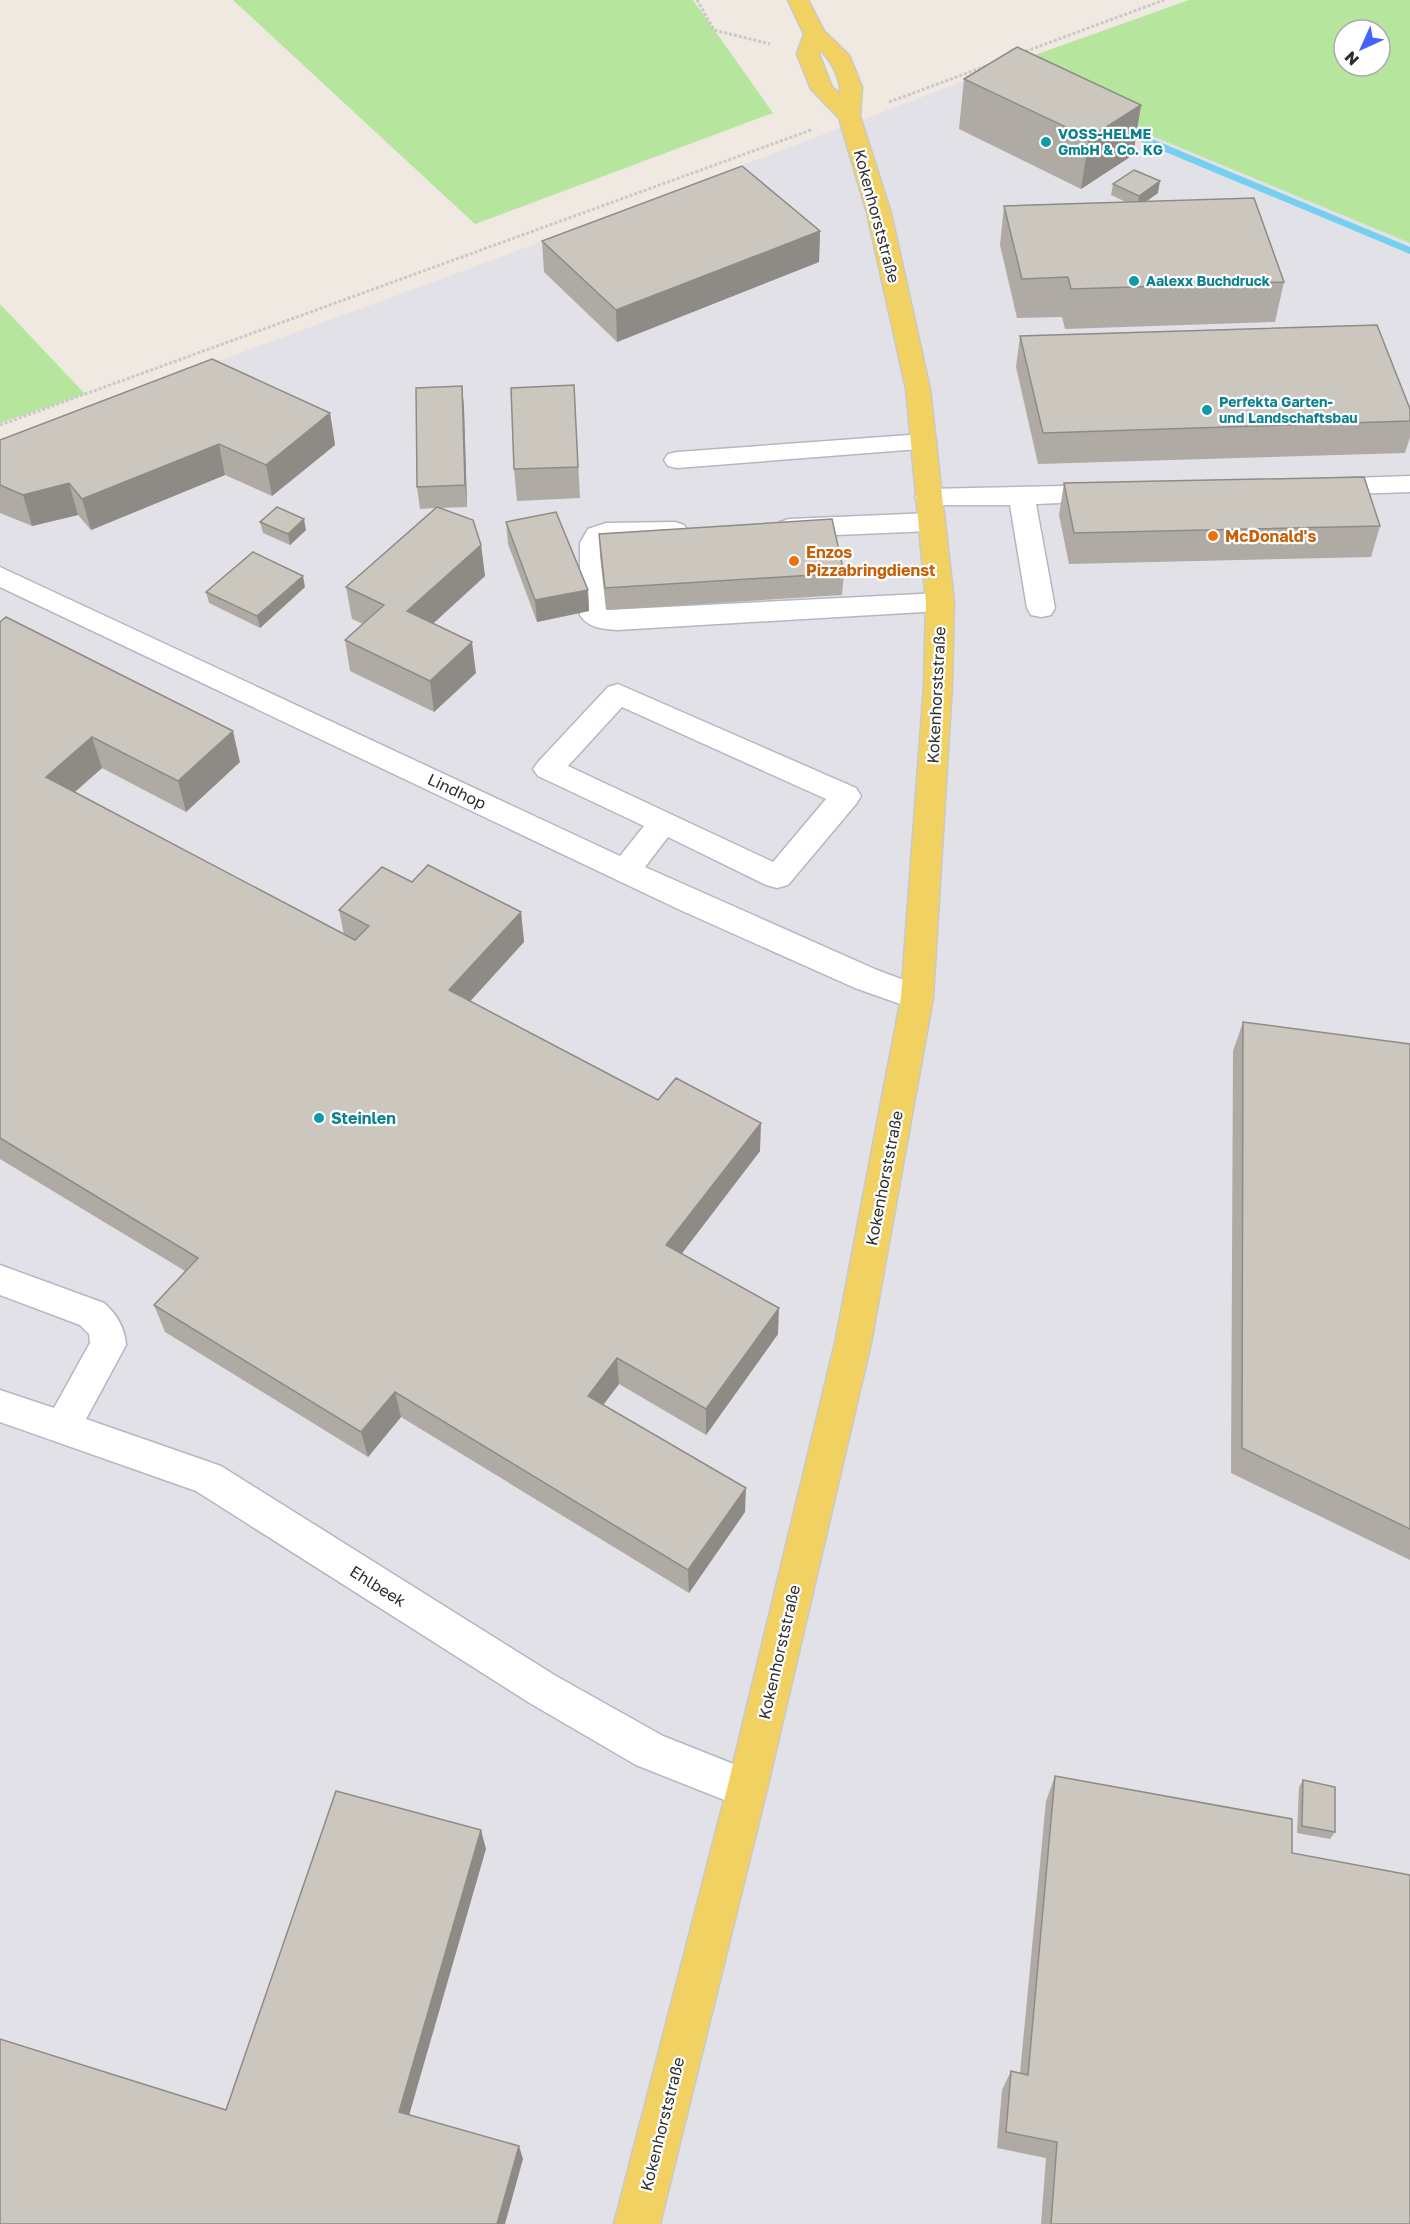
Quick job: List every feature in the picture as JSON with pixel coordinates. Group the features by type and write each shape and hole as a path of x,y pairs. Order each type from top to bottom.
{"main road":[{"name":"Kokenhorststraße","path":"637,2224 747,1789 853,1343 917,998 938,685 940,602 918,389 879,213 849,116 822,89 808,54 815,34 798,0"}],"street":[{"path":"677,460 923,442"},
{"path":"1292,488 1410,484"},
{"path":"767,528 930,510 1022,496 1128,493"},
{"path":"1022,496 1041,608"},
{"path":"698,530 606,532 597,535 593,543 594,615 604,620 617,621 940,602"},
{"name":"Lindhop","path":"0,576 625,871 855,974 917,998"},
{"path":"618,694 846,796 777,877 663,822 548,769 618,694"},
{"path":"625,871 663,822"},
{"path":"0,1280 92,1314 102,1321 108,1333 108,1345 62,1428"},
{"name":"Ehlbeek","path":"0,1406 208,1478 561,1700 650,1751 747,1789"}],"path":[{"path":"697,0 714,30 770,44"},
{"path":"1021,53 1164,0"},
{"path":"0,425 999,61"}],"shaded area":[{"path":"993,70 1410,243 1410,2224 0,2224 0,441 493,260"}],"green space":[{"path":"233,0 693,0 773,113 475,224"},
{"path":"1189,0 1410,0 1410,243 993,70"},
{"path":"0,304 85,394 0,423"}],"building":[{"path":"1017,47 1141,105 1089,138 964,79"},
{"path":"742,166 820,231 616,310 542,241"},
{"path":"1134,170 1160,181 1139,196 1113,184"},
{"path":"1254,198 1284,282 1071,289 1068,277 1022,279 1004,206"},
{"name":"Perfekta Garten- und Landschaftsbau","path":"1377,325 1410,409 1410,421 1043,433 1020,336"},
{"path":"212,359 330,413 266,465 219,444 82,499 69,483 23,495 0,485 0,440"},
{"path":"574,385 578,467 514,469 511,388"},
{"path":"462,386 465,485 417,487 416,388"},
{"path":"1364,477 1380,526 1074,533 1064,483"},
{"path":"277,507 304,519 288,534 260,522"},
{"path":"437,507 473,520 481,545 407,611 472,642 430,681 345,640 384,605 346,587"},
{"path":"556,512 588,590 535,600 506,522"},
{"path":"832,519 844,573 605,588 599,534"},
{"path":"253,552 303,576 257,616 206,592"},
{"name":"Steinlen","path":"6,617 233,731 178,781 92,737 46,777 355,940 369,926 339,910 382,867 412,882 428,865 521,912 449,990 658,1100 676,1078 761,1123 666,1245 779,1308 706,1409 617,1358 588,1396 746,1488 688,1570 395,1392 361,1432 154,1305 198,1258 0,1138 0,622"},
{"path":"1243,1022 1410,1044 1410,1529 1242,1448"},
{"path":"1055,1776 1292,1819 1292,1853 1410,1875 1410,2224 1051,2224 1057,2142 1006,2132 1011,2071 1028,2075"},
{"path":"1303,1780 1335,1787 1335,1832 1302,1826"},
{"path":"336,1791 481,1830 399,2112 519,2146 497,2224 0,2224 0,2039 226,2110"}],"waterway":[{"path":"1117,128 1410,251"}],"place":[{"name":"VOSS-HELME GmbH & Co. KG","path":"1046,142"},
{"name":"Aalexx Buchdruck","path":"1134,281"},
{"name":"Perfekta Garten- und Landschaftsbau","path":"1207,410"},
{"name":"McDonald's","path":"1213,536"},
{"name":"Enzos Pizzabringdienst","path":"794,561"},
{"name":"Steinlen","path":"319,1118"}]}
